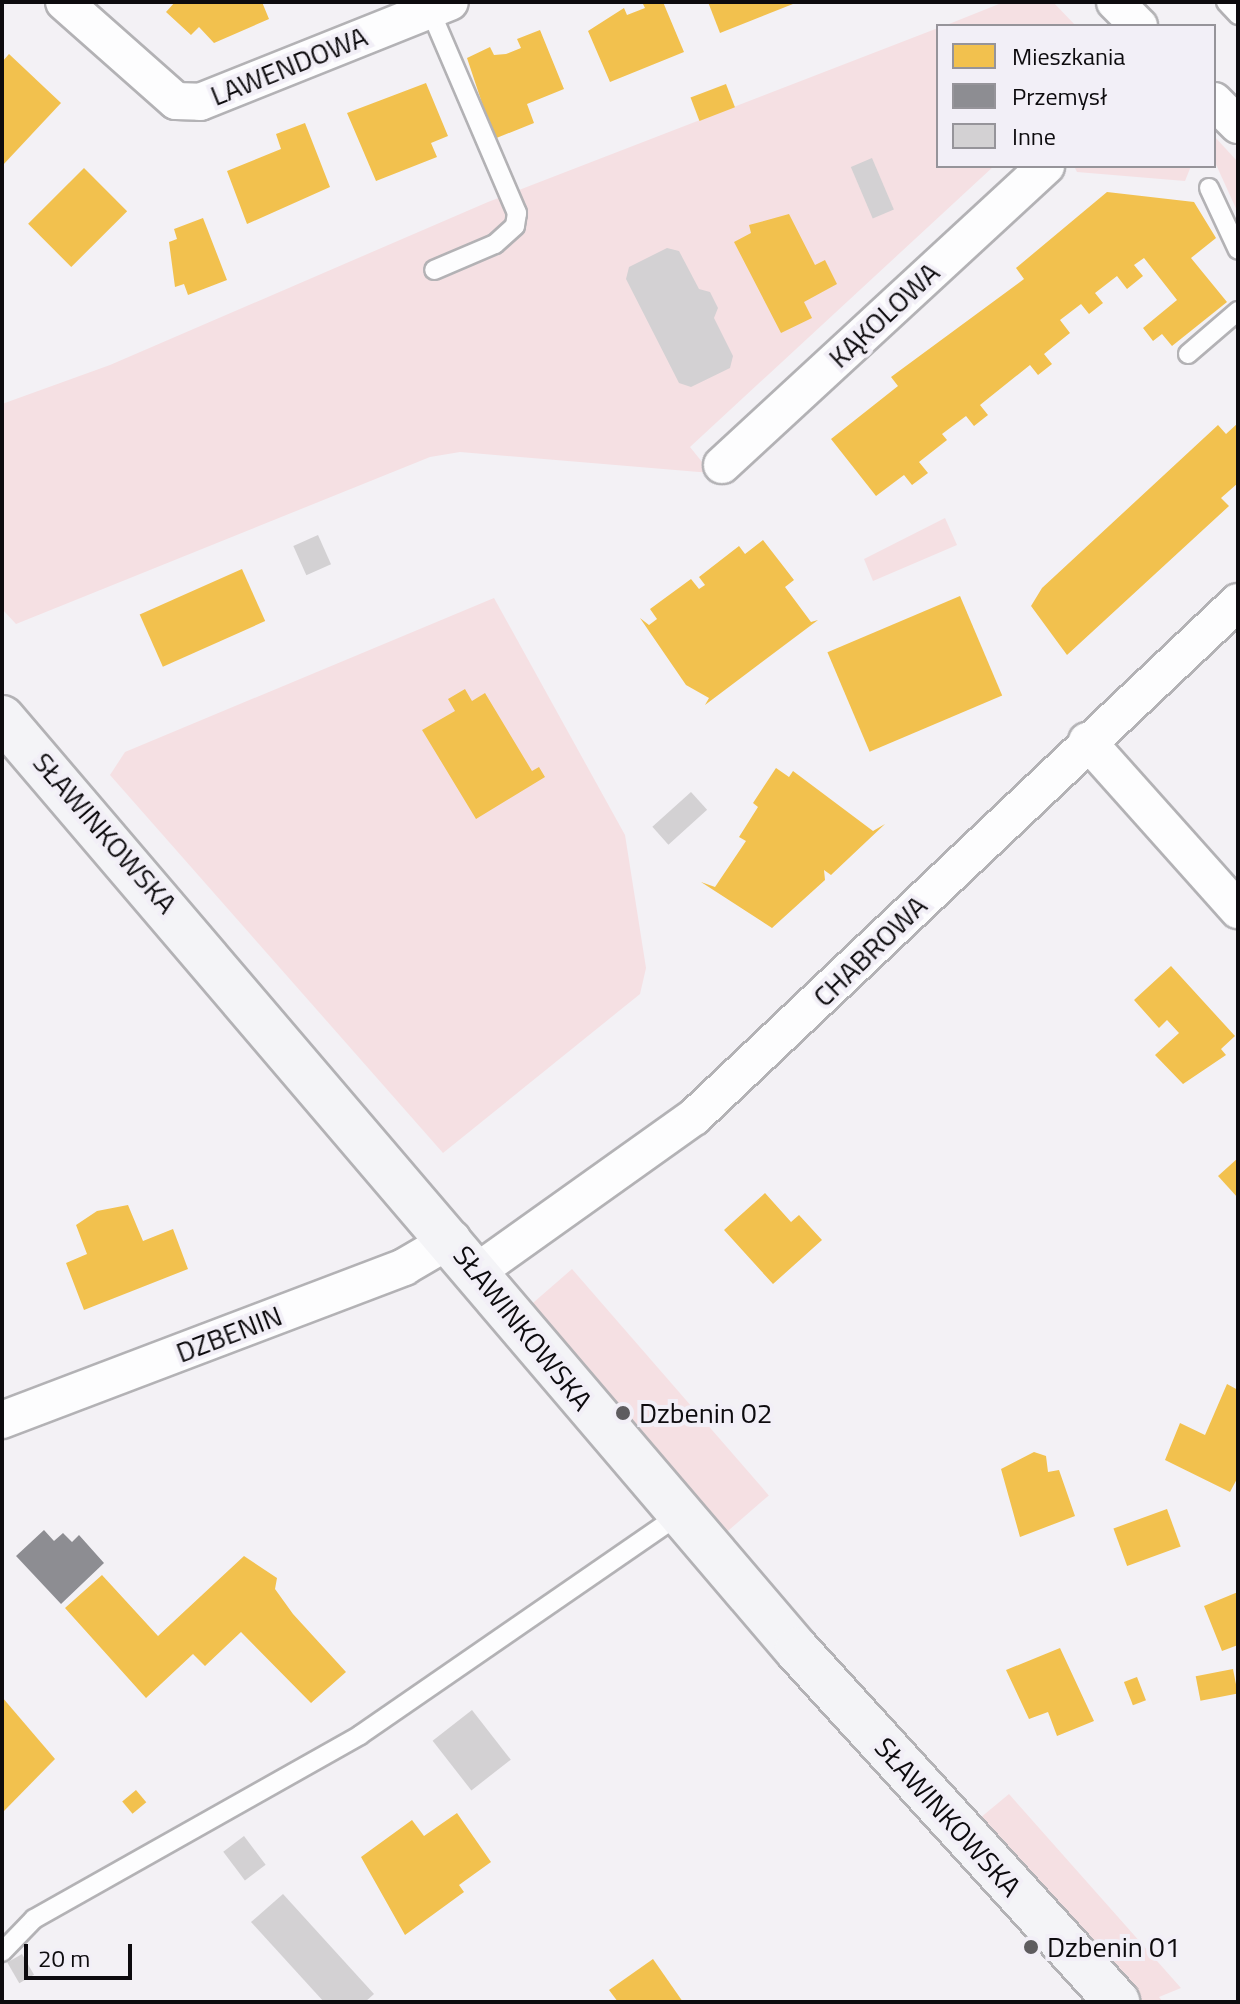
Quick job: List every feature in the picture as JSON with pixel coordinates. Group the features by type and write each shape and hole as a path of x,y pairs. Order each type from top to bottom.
{"street":[{"name":"LAWENDOWA","path":"64,2 164,92 200,102 440,6"},
{"path":"1115,2 1137,24"},
{"name":"KĄKOLOWA","path":"722,465 1044,168"},
{"name":"CHABROWA","path":"465,1255 639,1162 712,1101 1087,741 1238,602"},
{"name":"SŁAWINKOWSKA","path":"7,732 465,1255 680,1514 1117,2002"},
{"path":"1087,741 1238,910"},
{"name":"DZBENIN","path":"2,1420 404,1267 465,1255"}],"lane":[{"path":"1226,2 1238,15"},
{"path":"434,270 495,244 515,226 517,213 440,6"},
{"path":"1209,188 1238,250"},
{"path":"1188,354 1238,311"},
{"path":"2,1952 34,1919 360,1735 680,1514"}],"shaded area":[{"path":"1004,2 1053,2 1074,24 949,24"},
{"path":"936,29 936,168 992,168 690,447 711,473 460,452 430,457 16,624 2,609 2,404 110,365 488,202"},
{"path":"1216,138 1238,162 1238,213 1216,164"},
{"path":"1075,168 1190,168 1185,181 1077,172"},
{"path":"945,518 957,545 873,581 864,559"},
{"path":"494,598 625,835 646,968 640,994 443,1153 110,775 125,752"},
{"path":"572,1269 769,1495 718,1539 521,1313"},
{"path":"1009,1794 1181,1988 1159,1997 1163,2002 1141,2002 974,1823"}],"building: Mieszkania":[{"path":"175,2 262,2 269,19 214,43 199,27 191,35 166,12"},
{"path":"642,2 663,2 684,52 610,82 588,31 624,8 627,15 645,8"},
{"path":"708,2 798,2 720,33"},
{"path":"540,30 564,89 527,104 534,123 494,139 467,58 490,47 494,55 506,54 521,48 517,39"},
{"path":"9,54 61,103 2,166 2,62"},
{"path":"426,83 448,136 431,143 437,157 376,181 347,113"},
{"path":"726,84 735,107 699,121 691,98"},
{"path":"305,123 330,187 247,224 227,171 281,149 276,134"},
{"path":"84,168 127,211 71,267 28,224"},
{"path":"1107,192 1194,202 1216,238 1191,258 1227,302 1172,346 1162,334 1153,341 1143,328 1177,300 1144,258 1134,265 1143,276 1127,289 1117,276 1095,293 1103,303 1089,314 1081,304 1060,320 1070,333 1044,354 1052,364 1038,375 1030,365 980,405 988,415 974,426 966,416 942,434 947,440 919,462 928,473 912,485 904,475 876,496 831,439 898,386 891,377 1024,279 1016,268"},
{"path":"789,214 815,265 825,260 837,284 804,302 812,318 781,333 734,242 751,233 749,225"},
{"path":"203,218 227,280 188,295 184,284 175,287 169,242 177,239 174,229"},
{"path":"1238,423 1238,483 1221,498 1229,506 1067,655 1031,606 1042,588 1218,425 1226,434"},
{"path":"763,540 794,580 785,587 811,622 818,620 705,705 709,698 686,685 640,618 649,625 657,619 650,609 691,579 699,589 705,585 699,577 739,546 745,554"},
{"path":"242,569 265,621 163,667 140,615"},
{"path":"960,596 1002,695 870,752 827,652"},
{"path":"465,689 472,701 485,693 532,771 539,767 545,777 476,819 422,730 455,711 448,699"},
{"path":"776,768 789,777 793,771 873,831 885,824 831,875 824,870 825,880 772,928 701,882 715,887 746,841 739,837 758,807 753,803"},
{"path":"1171,966 1235,1036 1221,1049 1226,1055 1183,1084 1155,1055 1179,1033 1167,1020 1159,1028 1134,1000"},
{"path":"1238,1158 1238,1198 1218,1176"},
{"path":"765,1193 791,1222 799,1215 822,1240 773,1284 724,1230"},
{"path":"128,1205 143,1241 173,1229 188,1269 84,1310 66,1263 87,1254 76,1225 97,1211"},
{"path":"1227,1384 1238,1390 1238,1477 1230,1492 1165,1460 1180,1423 1205,1435"},
{"path":"1034,1452 1046,1456 1048,1472 1059,1470 1075,1516 1020,1537 1001,1469"},
{"path":"1167,1509 1181,1547 1127,1566 1113,1528"},
{"path":"244,1556 277,1578 275,1589 293,1614 346,1672 311,1703 241,1632 205,1666 193,1654 146,1698 65,1608 102,1575 158,1636"},
{"path":"1238,1592 1238,1645 1222,1651 1204,1606"},
{"path":"1060,1648 1094,1721 1057,1736 1048,1712 1029,1719 1006,1670"},
{"path":"1233,1669 1238,1694 1200,1701 1196,1676"},
{"path":"1137,1677 1146,1700 1133,1705 1124,1682"},
{"path":"2,1697 55,1759 4,1811 2,1808"},
{"path":"136,1790 146,1802 132,1814 122,1802"},
{"path":"457,1813 491,1862 459,1885 464,1892 405,1935 361,1857 412,1820 424,1836"},
{"path":"653,1959 683,2002 618,2002 609,1990"}],"building: Przemysł":[{"path":"44,1530 54,1541 63,1533 72,1542 79,1535 104,1563 61,1604 16,1556"}],"building: Inne":[{"path":"872,158 894,210 873,219 851,167"},
{"path":"667,248 679,251 699,289 710,292 718,308 714,318 733,356 730,368 691,387 679,383 626,279 629,267"},
{"path":"318,535 331,564 306,575 293,546"},
{"path":"691,792 707,810 668,845 652,827"},
{"path":"472,1710 511,1760 471,1790 433,1741"},
{"path":"244,1836 266,1865 245,1880 223,1852"},
{"path":"283,1894 374,1994 365,2002 324,2002 251,1922"},
{"path":"22,1954 34,1975 19,1983 7,1962"}],"place":[{"name":"Dzbenin 02","path":"623,1413"},
{"name":"Dzbenin 01","path":"1031,1947"}]}
